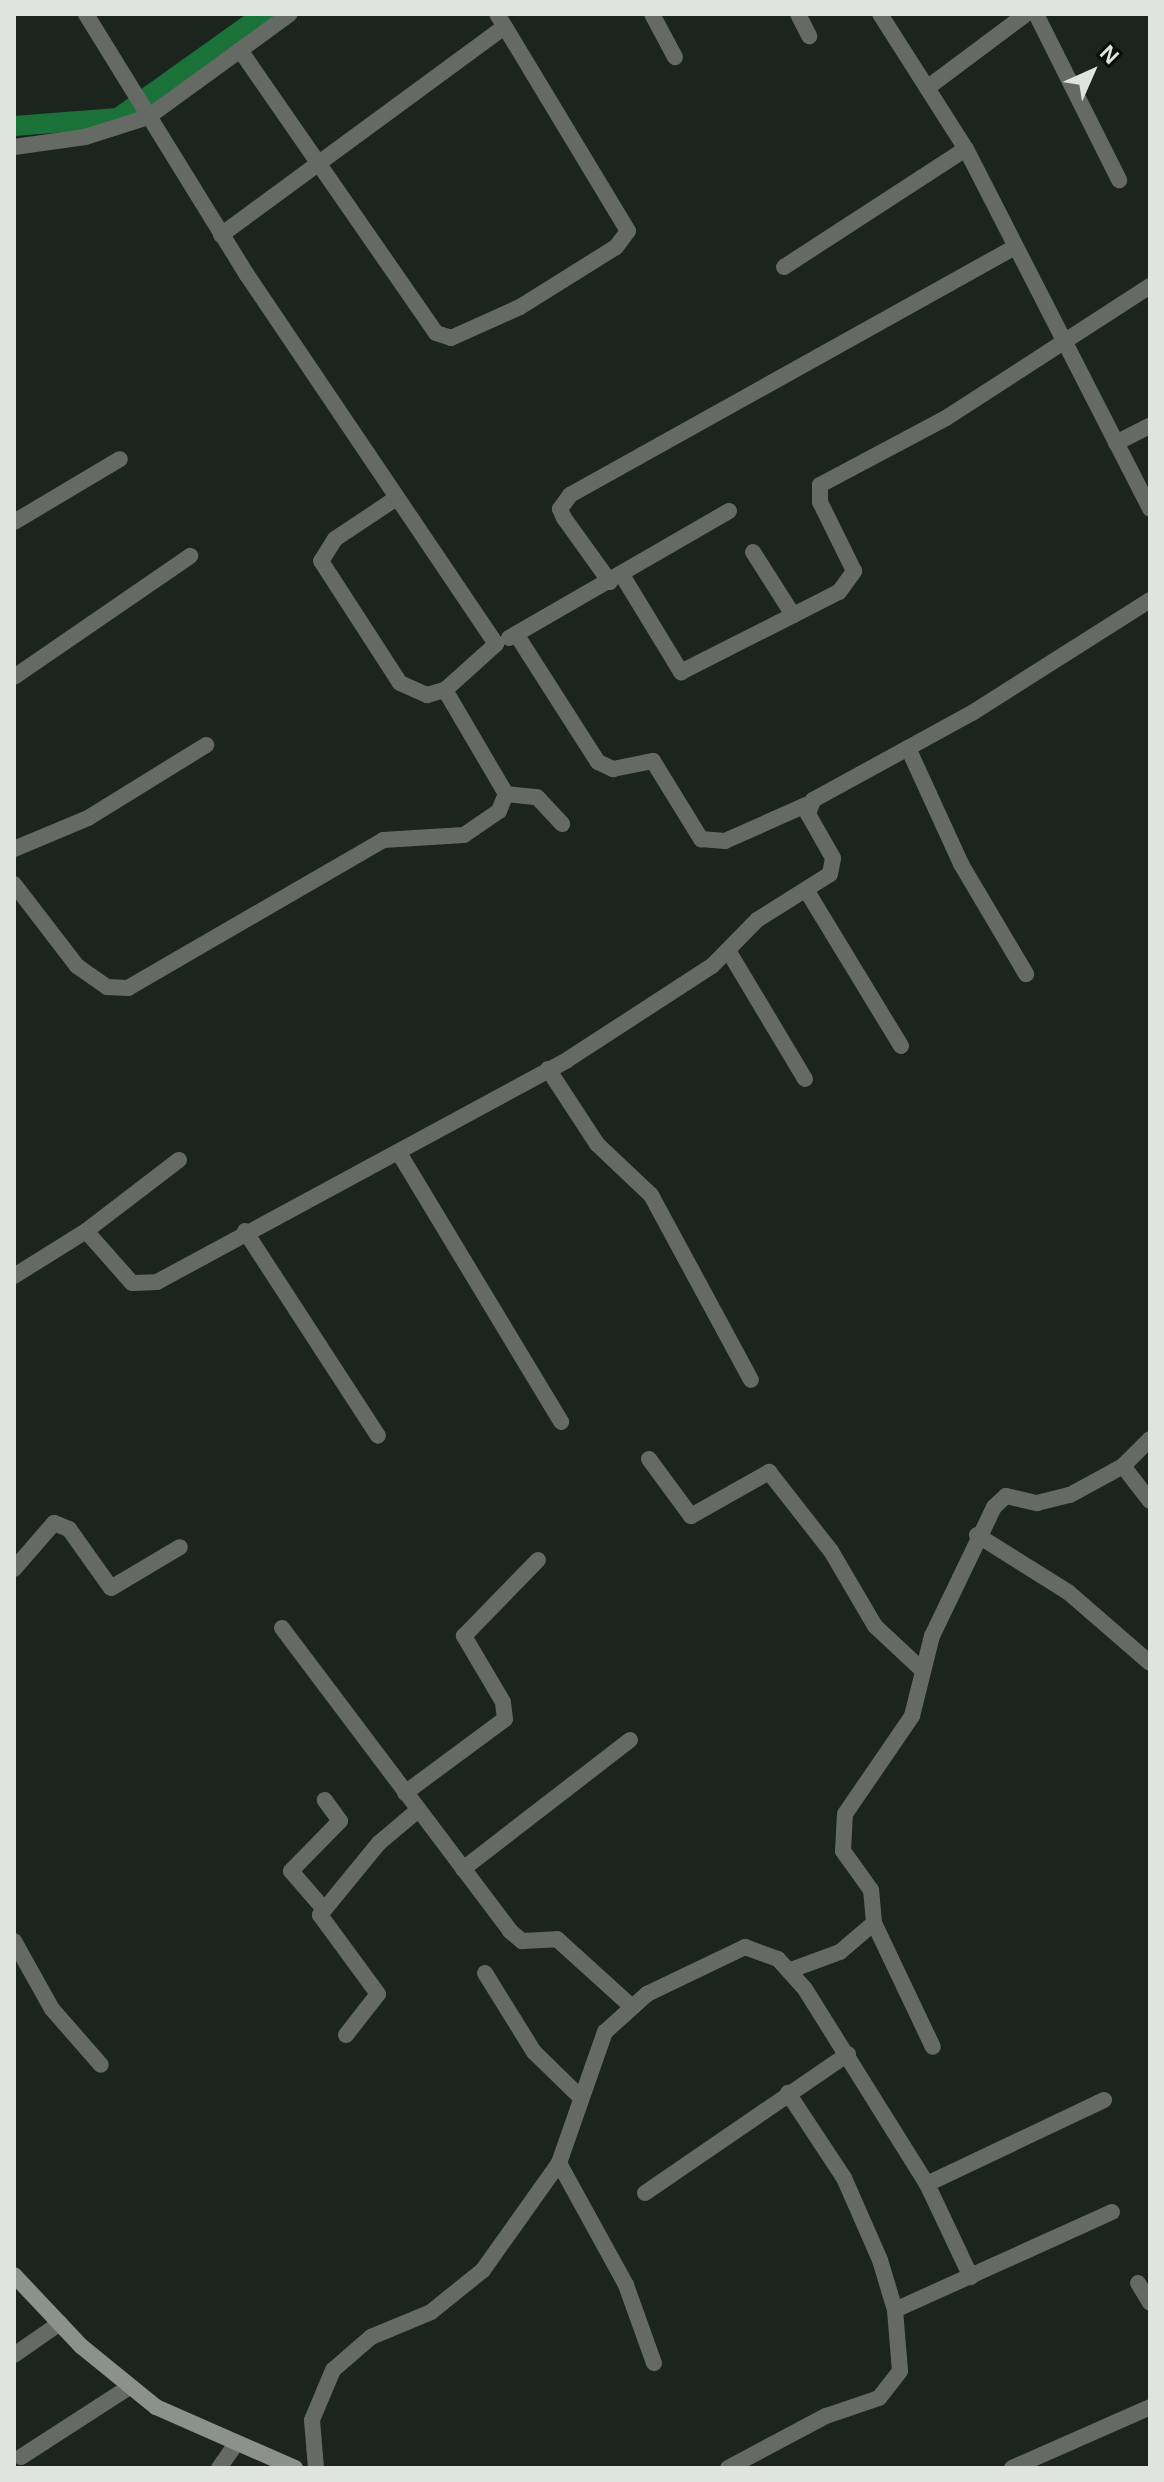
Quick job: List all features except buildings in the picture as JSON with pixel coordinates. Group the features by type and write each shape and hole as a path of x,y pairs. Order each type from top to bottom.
{"main road":[{"path":"14,2275 129,2387 235,2445 295,2468"}],"street":[{"path":"86,14 221,235 395,499 496,644"},
{"path":"14,147 85,137 146,115 290,14"},
{"path":"652,14 675,57"},
{"path":"798,14 809,36"},
{"path":"880,14 966,149 1150,509"},
{"path":"927,88 1026,14"},
{"path":"1036,14 1119,180"},
{"path":"221,235 322,161 501,21 625,221 628,231 616,247 520,307 443,338 322,161 240,50"},
{"path":"784,267 966,149"},
{"path":"1015,247 570,495 560,509 564,518 616,578 681,672 793,615 853,580 820,485 946,418 1150,286"},
{"path":"1116,443 1150,426"},
{"path":"14,522 120,459"},
{"path":"395,499 335,539 321,561 400,683 427,695 445,690 496,644 729,511"},
{"path":"753,552 793,615"},
{"path":"14,677 190,556"},
{"path":"516,634 598,762 613,769 653,761 701,839 725,841 808,804 908,748 1150,600"},
{"path":"445,690 506,794"},
{"path":"14,849 88,818 206,745"},
{"path":"908,748 961,864 1026,974"},
{"path":"506,794 537,797 562,824"},
{"path":"14,884 77,966 107,987 128,988 383,840 464,835 499,811 506,794"},
{"path":"86,1231 140,1286 399,1153 548,1069 729,952 757,920 808,893 834,864 808,804"},
{"path":"808,893 901,1046"},
{"path":"729,952 805,1079"},
{"path":"548,1069 597,1144 651,1195 751,1380"},
{"path":"399,1153 561,1422"},
{"path":"14,1276 86,1231 179,1160"},
{"path":"245,1231 378,1436"},
{"path":"791,1970 840,1952 874,1923 878,1906 840,1835 845,1814 912,1716 920,1668 977,1535 1006,1496 1052,1502 1123,1466 1150,1439"},
{"path":"649,1459 691,1516 752,1475 769,1472 831,1551 875,1626 920,1668"},
{"path":"1123,1466 1150,1501"},
{"path":"14,1569 54,1523 69,1529 111,1588 180,1547"},
{"path":"977,1535 1068,1592 1150,1663"},
{"path":"405,1793 505,1719 503,1702 464,1636 538,1560"},
{"path":"282,1628 516,1937 557,1939 631,2006"},
{"path":"463,1869 630,1740"},
{"path":"323,1908 291,1871 340,1821 325,1800"},
{"path":"346,2035 378,1994 322,1922 323,1908 418,1810"},
{"path":"874,1923 933,2047"},
{"path":"14,1941 52,2009 101,2065"},
{"path":"316,2468 312,2420 333,2370 371,2337 461,2292 559,2163 578,2095 605,2032 631,2006 745,1947 763,1950 791,1970 848,2054 927,2184 971,2277"},
{"path":"485,1973 534,2052 578,2095"},
{"path":"645,2193 848,2054"},
{"path":"728,2468 889,2391 900,2371 895,2310 844,2178 788,2093"},
{"path":"927,2184 1104,2100"},
{"path":"559,2163 626,2285 654,2363"},
{"path":"895,2310 1112,2212"},
{"path":"1138,2283 1150,2303"},
{"path":"14,2355 60,2323"},
{"path":"21,2457 129,2387"},
{"path":"1012,2468 1150,2407"},
{"path":"219,2468 235,2445"}],"waterway":[{"path":"14,126 118,118 264,14"}]}
